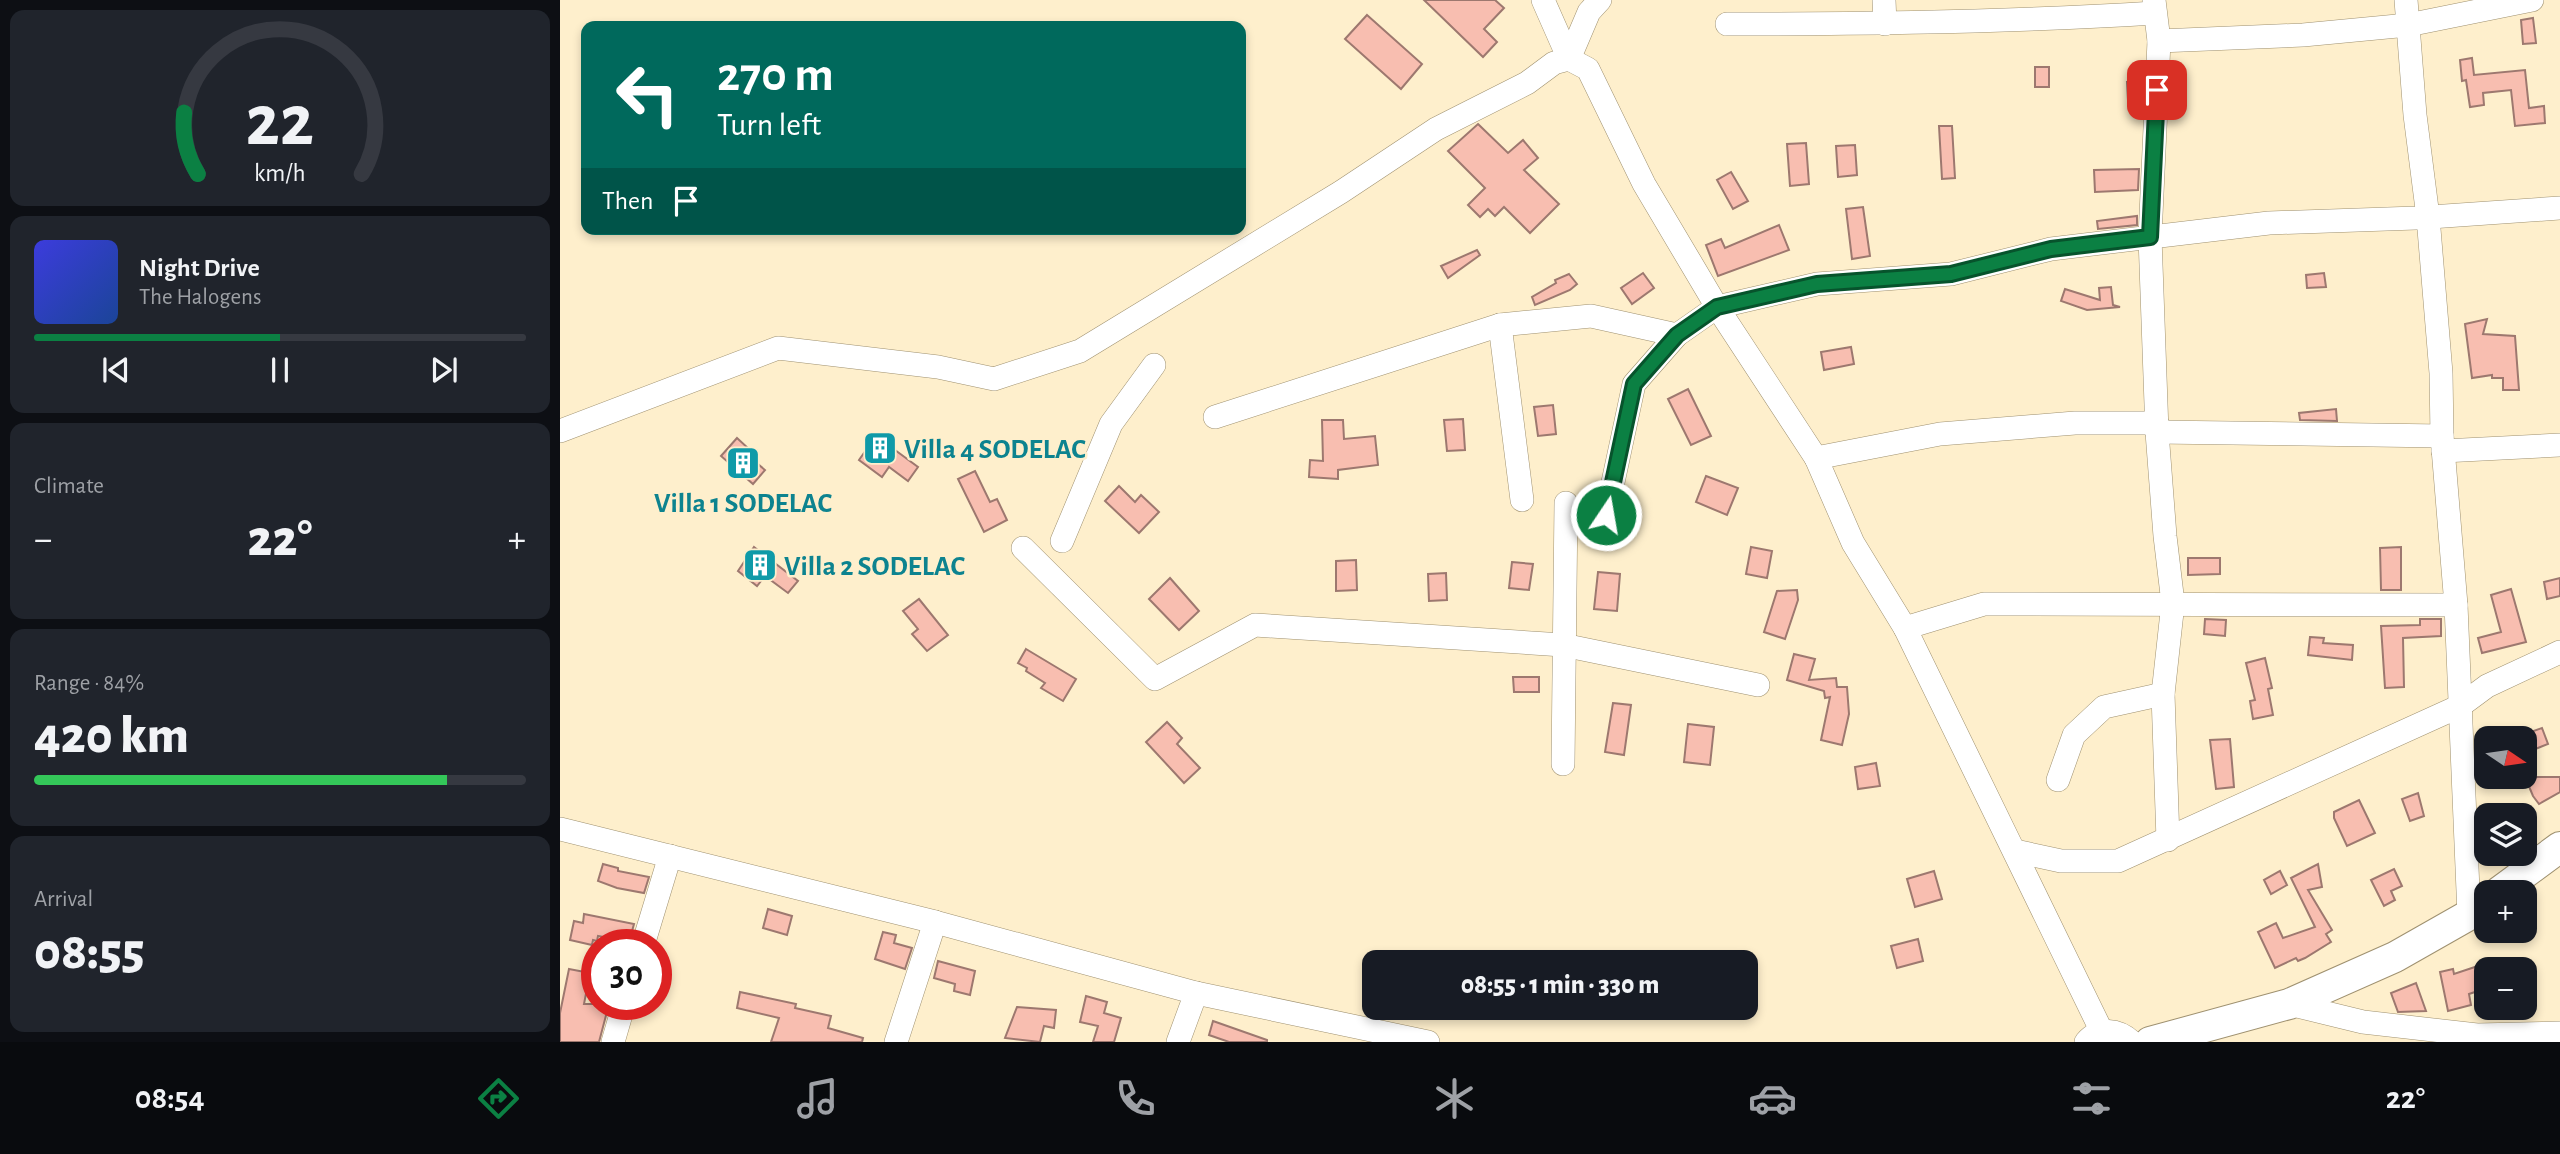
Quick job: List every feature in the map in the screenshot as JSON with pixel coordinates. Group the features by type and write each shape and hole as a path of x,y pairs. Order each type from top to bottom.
{"main road":[{"path":"2515,880 2560,847"},
{"path":"2150,1042 2289,1004 2395,957 2474,910"}],"street":[{"path":"1543,0 1569,59 1588,69 1644,184 1717,307 1816,458 1853,543 1905,628 2015,851 2094,1037 2117,1032 2132,1042"},
{"path":"1569,59 1589,12 1600,0"},
{"path":"1884,0 1885,24"},
{"path":"2406,0 2441,373 2460,706 2476,880"},
{"path":"2159,41 2303,35 2408,25 2532,0"},
{"path":"1727,24 2045,20 2155,7 2159,41 2150,237 2157,428 2173,603 2163,694 2168,840"},
{"path":"560,431 778,348 938,367 994,379 1080,351 1341,192 1436,130 1527,83 1554,63 1569,59"},
{"path":"1606,515 1634,384 1677,335 1717,307 1817,284 1951,274 2051,249 2269,223 2428,217 2560,208"},
{"path":"1216,417 1500,325 1591,316 1677,335"},
{"path":"1500,325 1522,500"},
{"path":"1062,541 1111,424 1154,365"},
{"path":"1816,458 1940,434 2075,423 2443,444 2560,445"},
{"path":"1563,764 1566,503"},
{"path":"1023,548 1155,679 1255,625 1563,645 1758,685"},
{"path":"1905,628 1984,604 2456,605"},
{"path":"2015,851 2061,861 2118,861 2460,706 2487,686 2560,652"},
{"path":"2058,780 2074,735 2104,707 2163,694"},
{"path":"560,829 935,922 1196,992 1428,1042"},
{"path":"648,929 670,856"},
{"path":"896,1042 935,922"},
{"path":"1178,1042 1196,992"},
{"path":"2289,1004 2363,1022 2464,1034 2552,1036"},
{"path":"613,1042 619,1020"}],"building":[{"path":"1424,0 1495,0 1504,8 1484,29 1497,42 1483,57"},
{"path":"1367,15 1422,64 1401,89 1345,39"},
{"path":"2533,18 2536,43 2523,44 2521,20"},
{"path":"2472,58 2474,75 2525,70 2529,108 2544,106 2545,123 2515,126 2511,90 2483,93 2484,105 2470,107 2466,80 2462,81 2460,60"},
{"path":"2035,67 2049,67 2049,87 2035,87"},
{"path":"2142,81 2142,100 2128,100 2127,82"},
{"path":"1478,124 1508,153 1523,140 1538,158 1524,170 1559,204 1530,233 1504,207 1495,216 1488,209 1480,217 1468,205 1485,188 1448,151"},
{"path":"1939,126 1952,126 1955,178 1942,179"},
{"path":"1806,143 1809,184 1790,186 1787,144"},
{"path":"1855,145 1857,175 1838,177 1836,146"},
{"path":"2139,169 2138,190 2095,192 2094,170"},
{"path":"1731,172 1748,201 1733,209 1717,180"},
{"path":"1863,207 1870,256 1852,259 1846,209"},
{"path":"2137,216 2137,225 2098,229 2097,221"},
{"path":"1779,225 1789,250 1718,276 1706,245 1721,239 1725,248"},
{"path":"1477,250 1480,255 1448,278 1441,266"},
{"path":"1643,273 1654,288 1632,304 1621,288"},
{"path":"2324,273 2326,287 2307,288 2306,275"},
{"path":"1569,274 1577,284 1570,290 1535,305 1532,297 1556,283 1555,280"},
{"path":"2111,287 2113,305 2120,307 2087,310 2061,301 2065,289 2100,300 2099,288"},
{"path":"2487,319 2483,334 2515,336 2519,390 2503,390 2503,378 2492,378 2492,375 2472,378 2465,324"},
{"path":"1851,347 1854,364 1824,370 1821,352"},
{"path":"1688,389 1711,436 1691,445 1668,399"},
{"path":"1553,405 1556,434 1538,436 1534,407"},
{"path":"2336,409 2337,421 2300,420 2299,413"},
{"path":"1463,419 1465,450 1447,451 1444,420"},
{"path":"1322,420 1343,420 1344,439 1375,436 1378,465 1338,470 1338,479 1309,477 1310,460 1323,461"},
{"name":"Villa 4 SODELAC","path":"876,436 918,467 908,481 889,467 882,477 859,460"},
{"name":"Villa 1 SODELAC","path":"737,438 750,450 746,454 765,470 753,484 721,456"},
{"path":"975,471 990,502 997,499 1007,520 984,532 958,479"},
{"path":"1706,476 1738,488 1727,515 1696,502"},
{"path":"1119,486 1135,502 1141,495 1159,512 1139,533 1105,501"},
{"name":"Villa 2 SODELAC","path":"754,547 798,581 788,593 765,576 757,586 738,571"},
{"path":"1751,547 1772,551 1767,578 1746,574"},
{"path":"2401,547 2401,590 2381,590 2380,548"},
{"path":"2188,558 2220,558 2220,574 2188,575"},
{"path":"1356,560 1357,590 1336,591 1336,561"},
{"path":"1512,562 1533,564 1529,590 1509,588"},
{"path":"1598,572 1620,574 1617,611 1594,609"},
{"path":"1446,573 1447,600 1429,601 1428,574"},
{"path":"1170,578 1199,611 1179,630 1149,599"},
{"path":"2560,578 2560,596 2547,599 2544,582"},
{"path":"2511,589 2526,642 2482,653 2478,638 2501,632 2491,595"},
{"path":"1797,590 1798,600 1785,639 1764,632 1777,591"},
{"path":"919,599 948,635 927,651 912,634 918,629 903,611"},
{"path":"2205,619 2226,620 2225,636 2204,634"},
{"path":"2420,619 2441,619 2441,636 2403,638 2404,687 2385,688 2381,626 2420,625"},
{"path":"2310,637 2324,638 2323,643 2353,645 2352,660 2308,655"},
{"path":"1026,649 1076,679 1063,701 1041,688 1045,683 1018,663"},
{"path":"1794,654 1815,659 1809,680 1836,678 1837,687 1847,687 1849,714 1842,745 1821,740 1830,697 1825,698 1824,691 1787,680"},
{"path":"2265,658 2272,688 2268,689 2273,715 2253,719 2250,701 2255,700 2246,663"},
{"path":"1513,677 1539,677 1539,692 1514,692"},
{"path":"1613,703 1631,705 1624,755 1605,752"},
{"path":"1167,722 1182,738 1177,744 1200,768 1184,783 1146,742"},
{"path":"1688,724 1714,727 1710,765 1684,762"},
{"path":"2542,728 2548,744 2538,748 2538,729"},
{"path":"2230,739 2234,787 2216,789 2210,740"},
{"path":"1876,763 1880,786 1858,789 1855,767"},
{"path":"2538,777 2560,777 2560,792 2539,804 2530,789 2538,789"},
{"path":"2418,793 2424,816 2410,821 2402,799"},
{"path":"2359,800 2375,833 2347,846 2334,818 2334,812"},
{"path":"603,864 618,868 618,871 649,877 644,893 598,881"},
{"path":"2318,864 2322,887 2308,890 2332,930 2326,934 2331,942 2305,958 2298,961 2296,958 2275,968 2258,932 2276,923 2283,938 2315,927 2291,878"},
{"path":"2394,869 2402,886 2391,891 2395,900 2384,906 2371,880"},
{"path":"1934,871 1942,899 1915,907 1907,879"},
{"path":"2280,871 2287,885 2271,894 2264,880"},
{"path":"768,909 792,916 787,935 763,928"},
{"path":"584,914 634,924 633,929 581,929 581,942 570,940 574,921 583,923"},
{"path":"883,932 896,935 894,943 912,948 905,969 875,959"},
{"path":"1918,939 1923,961 1897,968 1891,946"},
{"path":"938,961 975,971 970,995 954,991 955,984 934,978"},
{"path":"2474,967 2474,992 2469,994 2471,1005 2448,1011 2440,972 2453,969 2454,974"},
{"path":"569,969 581,971 581,1020 605,1020 599,1042 560,1042 560,1013"},
{"path":"2416,983 2426,1011 2398,1012 2391,993"},
{"path":"740,992 796,1004 795,1008 831,1016 828,1028 863,1038 862,1042 771,1042 779,1018 737,1008"},
{"path":"1086,996 1107,1002 1104,1013 1121,1018 1114,1042 1093,1042 1098,1026 1080,1022"},
{"path":"1017,1007 1056,1010 1054,1028 1044,1026 1040,1042 1005,1038"},
{"path":"1213,1021 1267,1042 1229,1042 1209,1035"}],"place":[{"name":"Villa 4 SODELAC","path":"880,448"},
{"name":"Villa 1 SODELAC","path":"743,463"},
{"name":"Villa 2 SODELAC","path":"760,565"}],"route":[{"path":"1606,515 1634,384 1677,335 1717,307 1817,284 1951,274 2051,249 2150,237 2157,90"}]}
